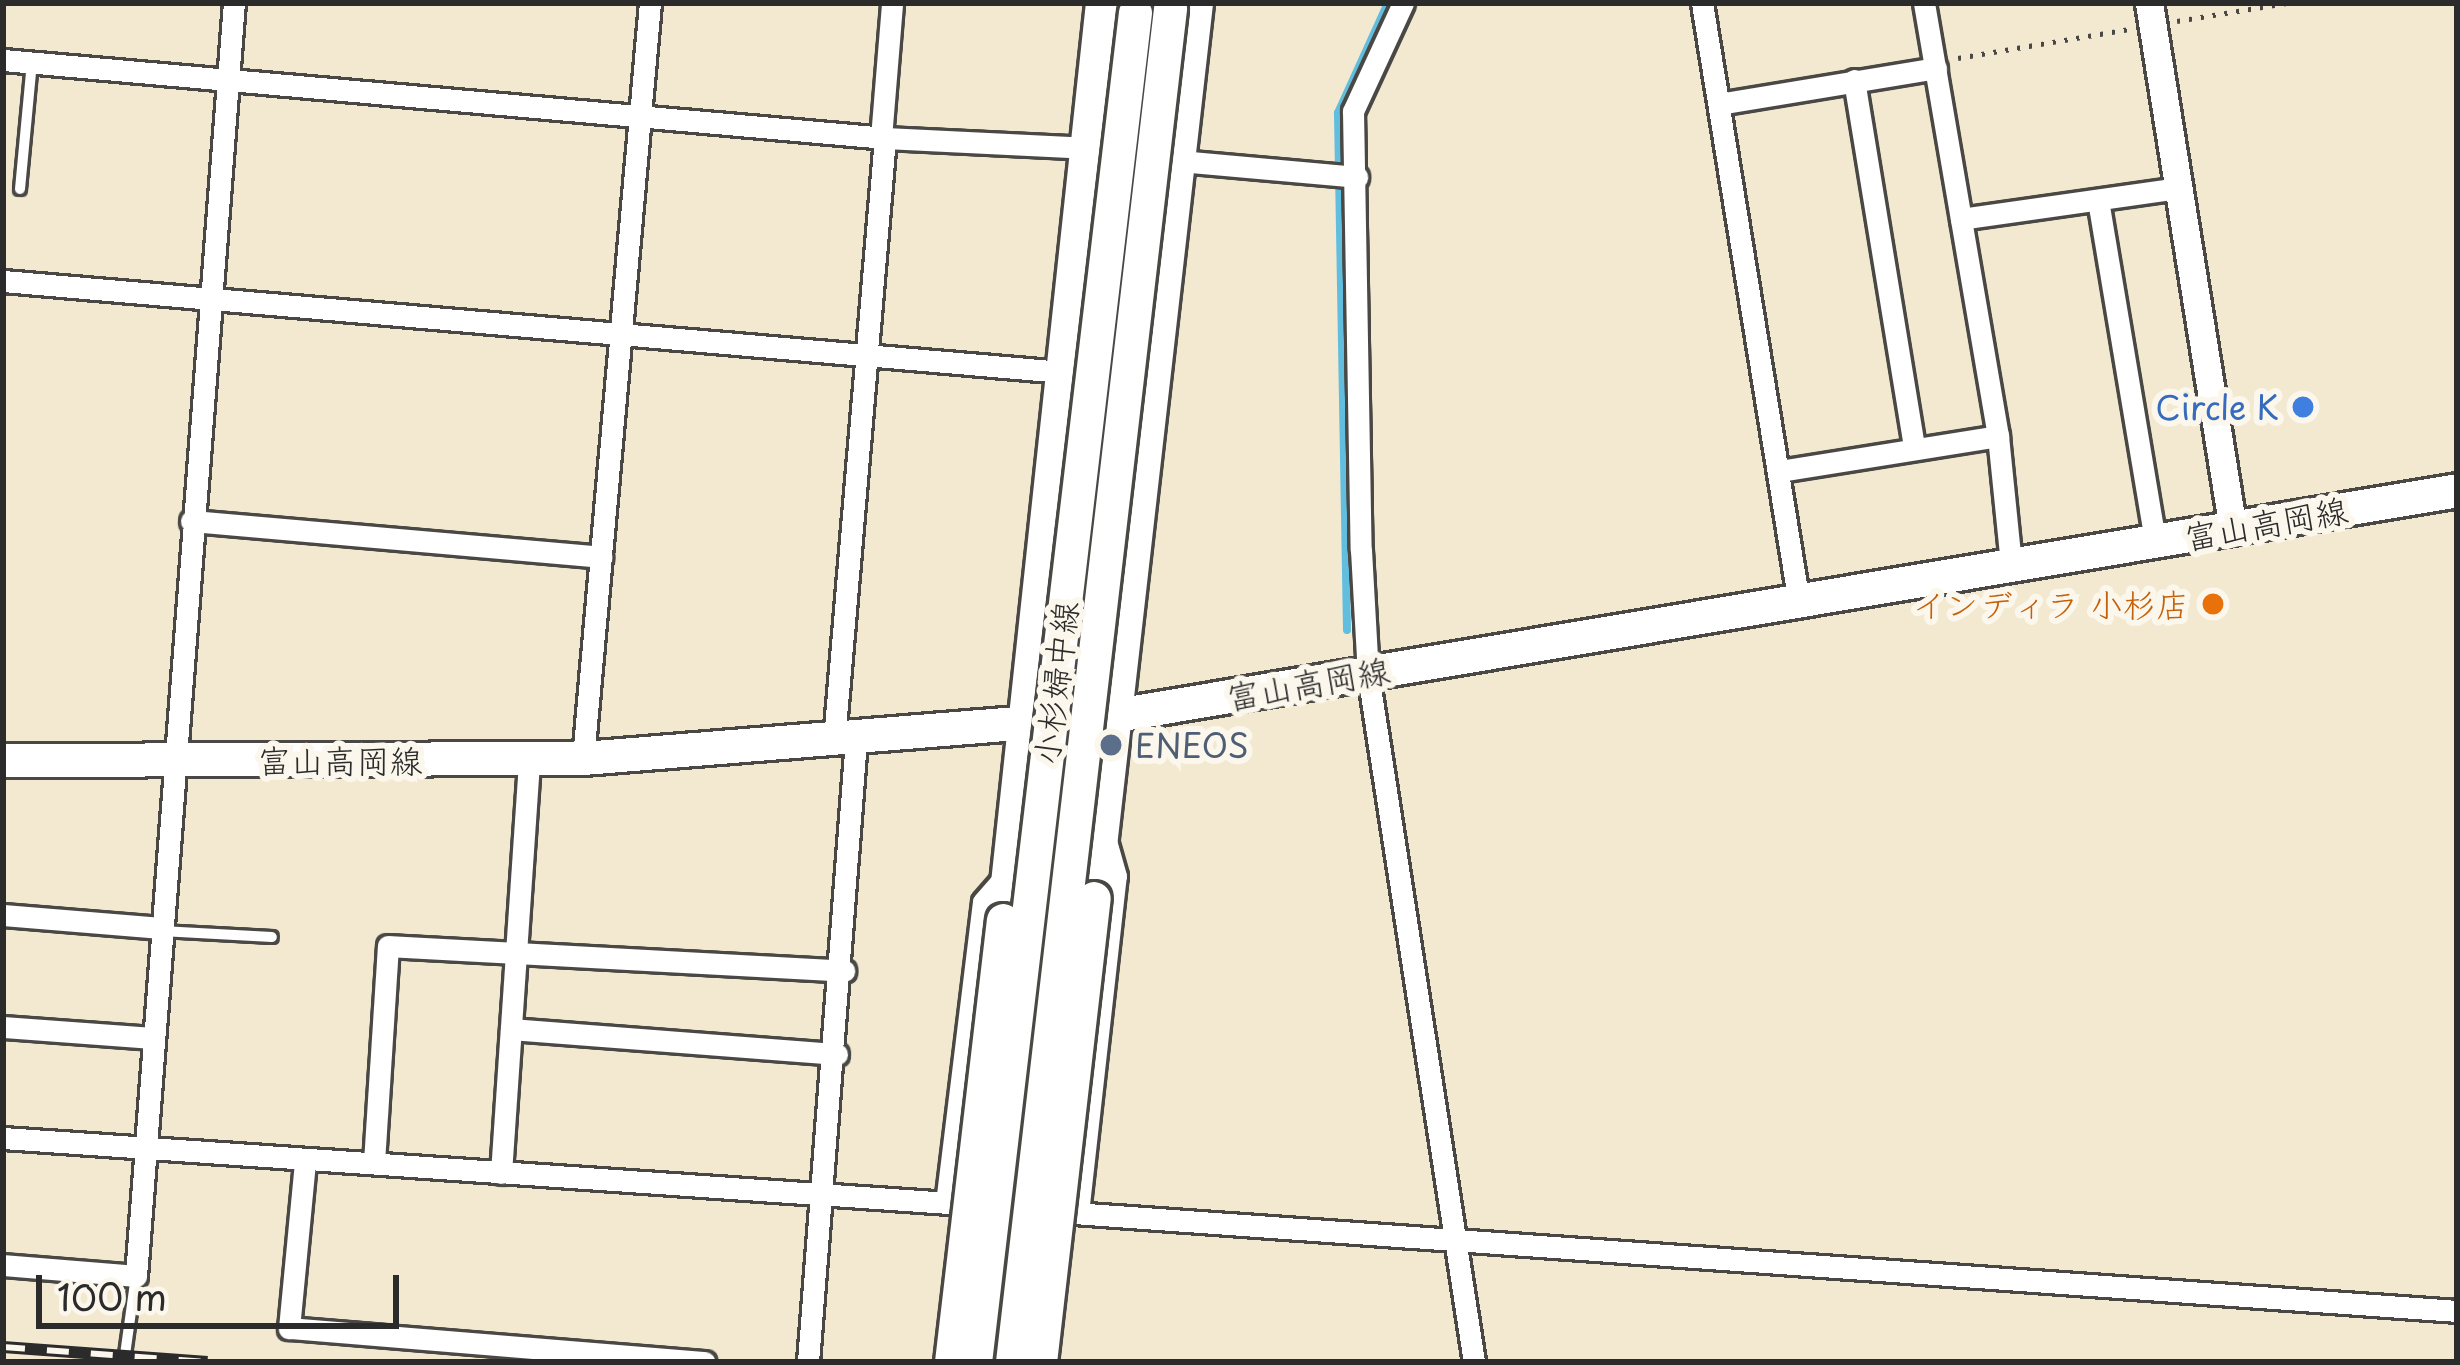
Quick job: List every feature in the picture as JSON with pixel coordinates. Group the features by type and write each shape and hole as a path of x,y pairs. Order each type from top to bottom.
{"main road":[{"path":"951,1362 1003,920 1020,721 1090,148 1102,3"},
{"path":"1040,1362 1179,161 1179,5"},
{"name":"小杉婦中線","path":"1012,1362 1179,5"},
{"name":"小杉婦中線","path":"975,1362 1135,8"},
{"name":"富山高岡線","path":"3,760 583,758 1116,715 2457,490"}],"street":[{"path":"3,1265 136,1276 234,3"},
{"path":"583,758 650,3"},
{"path":"808,1362 844,971 845,740 862,356 892,3"},
{"path":"1403,3 1353,111 1368,674 1462,1243 1474,1362"},
{"path":"1702,3 1798,597"},
{"path":"1924,3 1998,436 2011,565"},
{"path":"2151,14 2233,530"},
{"path":"3,60 883,138 1090,148"},
{"path":"1719,104 1935,65"},
{"path":"1854,80 1914,448"},
{"path":"1179,161 1357,177"},
{"path":"1961,220 2178,188"},
{"path":"2098,200 2155,542"},
{"path":"3,281 1063,372"},
{"path":"1780,471 1998,436"},
{"path":"191,520 602,557"},
{"path":"502,1172 529,759"},
{"path":"1078,1213 1116,876 1102,831"},
{"path":"946,1203 982,902 1006,876"},
{"path":"3,915 161,929"},
{"path":"374,1162 388,946 514,955 528,949 844,971"},
{"path":"3,1027 153,1038"},
{"path":"511,1029 836,1054"},
{"path":"3,1138 2457,1311"},
{"path":"305,1162 290,1328 705,1362"}],"lane":[{"path":"20,189 32,62"},
{"path":"1090,148 1179,161"},
{"path":"161,929 272,937"},
{"path":"124,1362 136,1276"}],"path":[{"path":"1935,65 2151,14 2287,3"}],"waterway":[{"path":"1347,630 1338,113 1388,3"}],"railway":[{"path":"3,1347 207,1362"}],"place":[{"name":"Circle K","path":"2303,407"},
{"name":"インディラ 小杉店","path":"2213,604"},
{"name":"ENEOS","path":"1111,745"}]}
